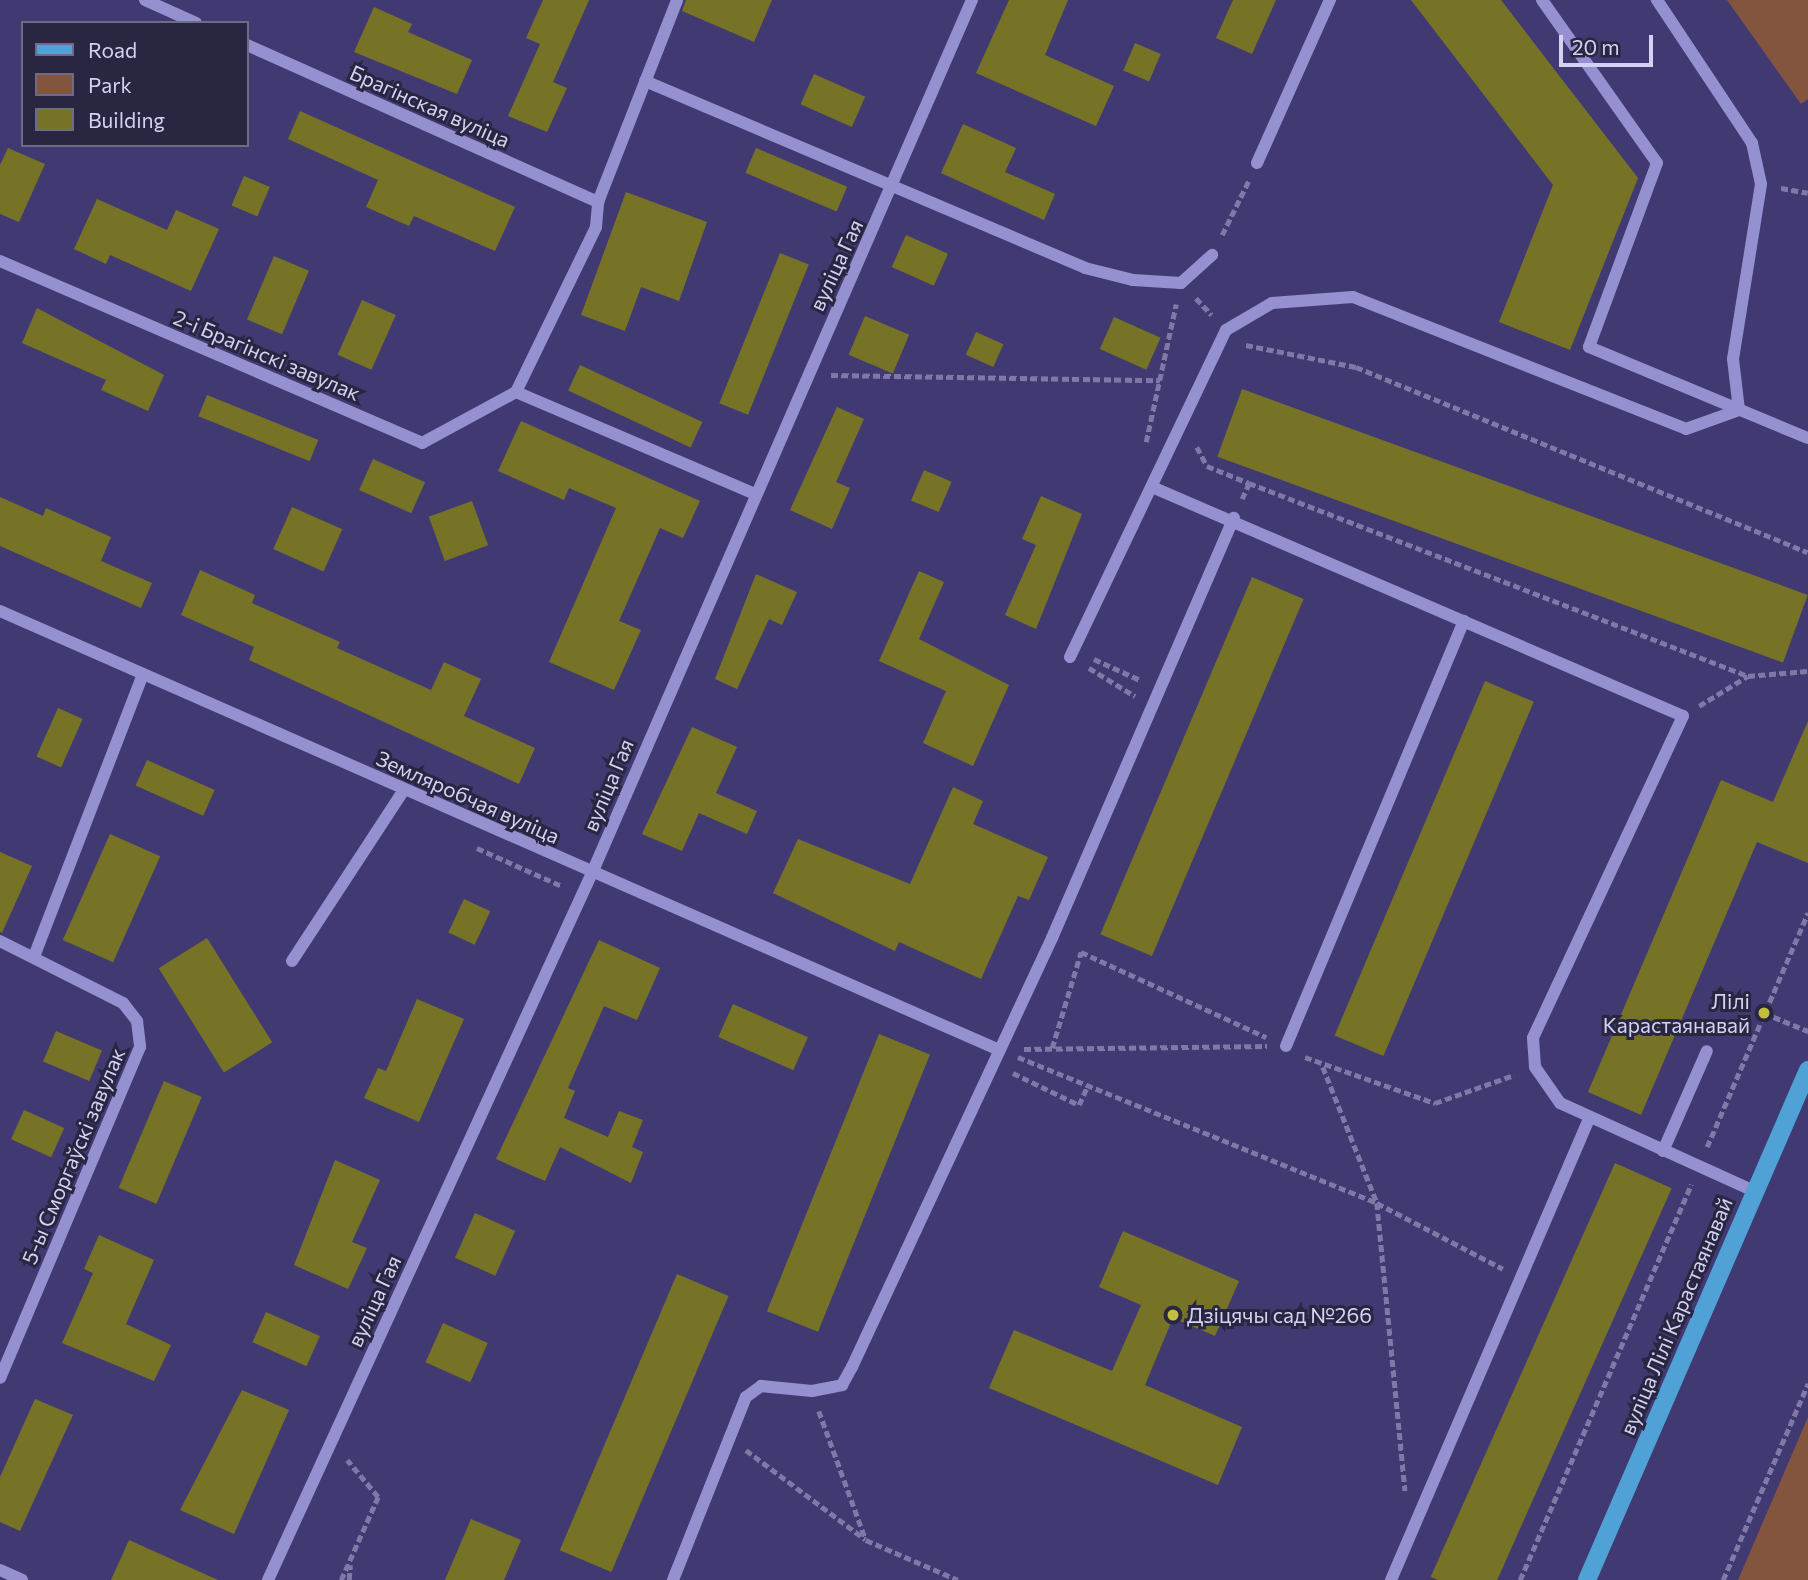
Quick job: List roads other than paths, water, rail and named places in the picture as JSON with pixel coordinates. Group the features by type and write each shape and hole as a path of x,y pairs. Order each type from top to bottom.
{"main road":[{"name":"вуліца Лілі Карастаянавай","path":"1587,1580 1808,1070"}],"street":[{"path":"145,0 192,21"},
{"path":"677,0 597,202 596,227 516,392 753,493"},
{"name":"вуліца Гая","path":"268,1580 592,873 753,493 893,188 972,0"},
{"path":"1257,163 1330,0"},
{"path":"1542,0 1657,163 1588,347 1808,438"},
{"path":"1657,0 1752,143 1761,184 1733,359 1740,410"},
{"name":"Брагінская вуліца","path":"248,45 597,202"},
{"path":"645,81 1085,268 1133,280 1181,282 1212,255"},
{"name":"2-і Брагінскі завулак","path":"0,261 422,443 516,392"},
{"path":"1072,654 1226,330 1272,303 1353,298 1686,429 1740,410"},
{"path":"1152,487 1234,518 1683,716 1534,1038 1541,1084 1589,1119 1754,1191"},
{"path":"673,1580 746,1397 761,1386 812,1391 842,1385 852,1367 1153,706 1234,518"},
{"name":"Земляробчая вуліца","path":"0,611 997,1049"},
{"path":"1286,1046 1464,621"},
{"path":"35,954 143,674"},
{"path":"292,961 404,790"},
{"name":"5-ы Сморгаўскі завулак","path":"0,941 35,954 123,1003 137,1021 140,1047 0,1378"},
{"path":"1662,1152 1706,1051"},
{"path":"1391,1580 1589,1119"},
{"path":"0,1570 22,1580"}],"place":[{"name":"Лілі Карастаянавай","path":"1764,1013"},
{"name":"Дзіцячы сад №266","path":"1173,1315"}]}
